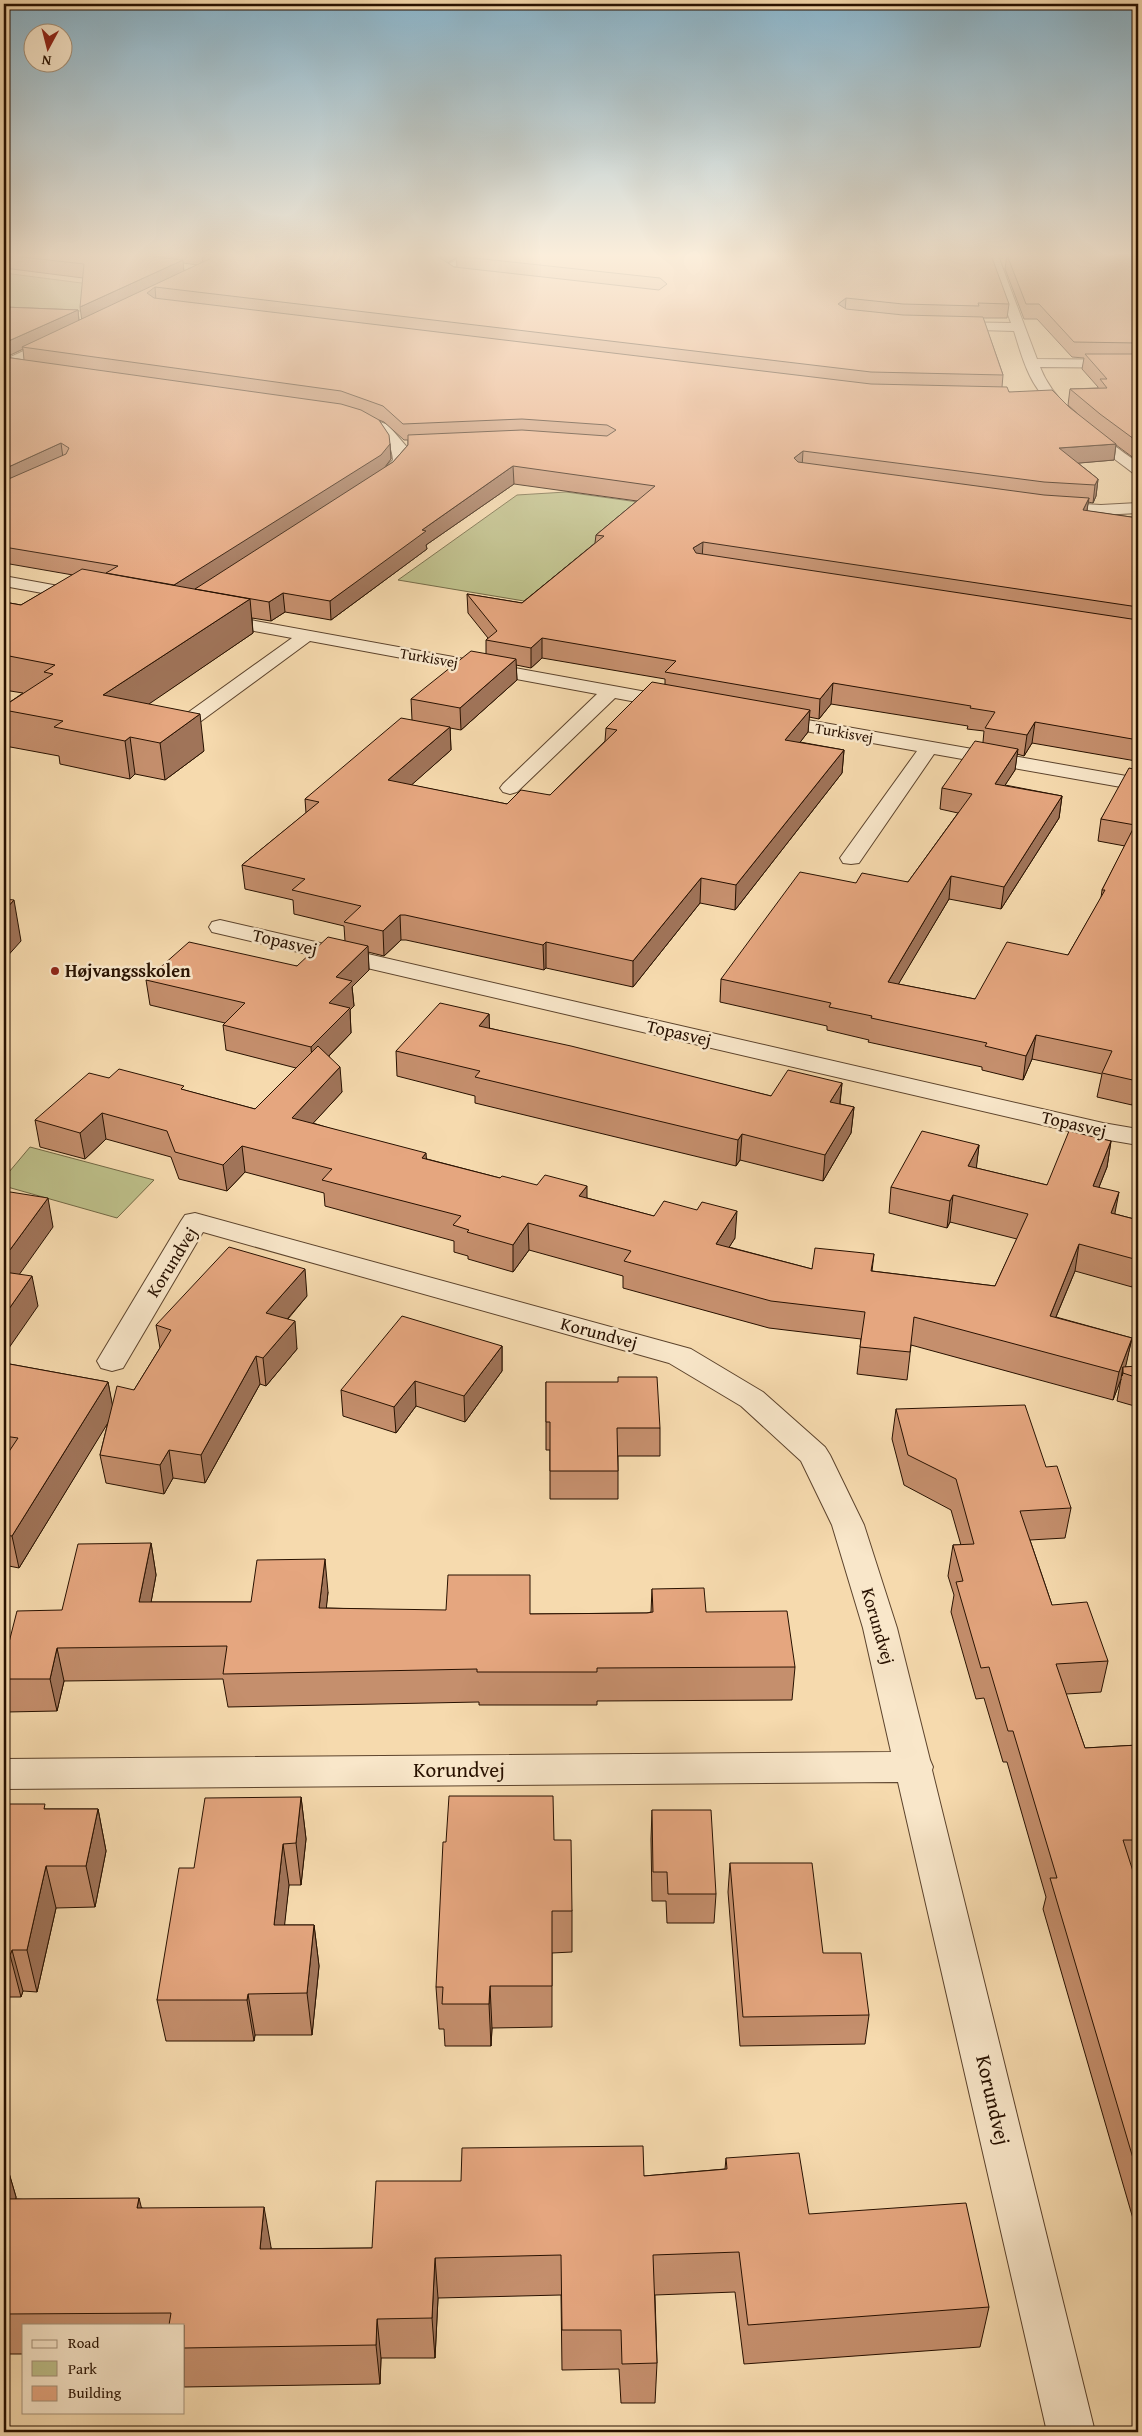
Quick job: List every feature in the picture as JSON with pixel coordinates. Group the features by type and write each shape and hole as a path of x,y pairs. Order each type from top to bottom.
{"street":[{"path":"16,367 33,369"},
{"path":"1032,367 1051,396 1073,419 1138,470"},
{"path":"1033,397 1051,396"},
{"path":"339,413 357,417 383,428 399,446 400,461 388,476 363,492"},
{"path":"1106,445 1130,444"},
{"path":"399,446 417,445"},
{"path":"1033,505 1101,510 1138,508"},
{"path":"4,581 102,599"},
{"path":"21,603 46,589"},
{"name":"Turkisvej","path":"204,617 688,705"},
{"path":"186,724 306,636"},
{"path":"510,788 611,691"},
{"name":"Turkisvej","path":"756,717 1138,784"},
{"path":"851,858 929,748"},
{"name":"Topasvej","path":"220,927 1074,1124 1138,1137"},
{"name":"Korundvej","path":"112,1361 195,1221 680,1356 752,1399 814,1456 848,1525 880,1628 915,1767 1071,2432"},
{"name":"Korundvej","path":"4,1774 915,1767"}],"green space":[{"path":"566,492 645,503 524,601 398,580 517,495"},
{"path":"30,1147 154,1180 117,1218 4,1186 4,1178"}],"building":[{"path":"4,367 73,367 341,404 361,410 379,420 389,435 390,444 381,455 174,585 106,573 118,566 4,547 4,481 66,454 69,448 61,443 4,469"},
{"path":"165,367 727,367 871,384 1007,387 1009,392 1052,390 1069,407 1116,444 1059,448 1098,479 1095,485 1044,482 803,451 794,458 798,462 1044,495 1089,498 1083,510 1138,518 1138,607 703,542 693,548 696,553 1138,620 1138,740 1035,722 1027,735 985,728 995,712 970,708 971,706 833,683 820,699 665,672 676,661 542,638 531,648 486,640 497,631 467,594 522,603 604,536 596,535 655,486 513,466 422,530 426,531 330,601 283,593 269,602 195,589 393,462 408,445 408,435 522,430 607,436 616,430 607,425 522,419 403,424 383,406 341,391"},
{"path":"826,367 1000,367 1003,375 871,372"},
{"path":"1096,367 1138,367 1138,442 1070,389 1107,388 1100,379 1107,379"},
{"path":"82,569 250,599 103,695 200,714 160,743 130,737 125,741 54,727 63,721 4,710 4,706 53,674 44,672 55,665 4,655 4,602 21,605"},
{"path":"471,651 516,659 460,708 411,699"},
{"path":"652,682 810,710 785,740 844,750 736,885 701,878 633,961 546,942 543,945 405,915 400,915 383,931 344,922 361,906 292,890 305,879 242,865 319,802 305,799 401,718 450,727 388,780 507,804 521,790 550,795 617,730 606,728"},
{"path":"975,741 1018,749 995,784 1062,796 1004,887 951,876 888,982 975,999 1007,942 1068,955 1105,890 1102,890 1135,825 1101,819 1129,768 1138,770 1137,1081 1102,1073 1112,1051 1036,1035 1026,1056 985,1046 987,1043 829,1007 831,1003 721,979 800,872 856,883 862,873 908,882 972,794 942,788"},
{"path":"4,899 14,900 4,911"},
{"path":"328,937 368,946 336,977 352,981 329,1003 350,1008 311,1047 223,1025 245,1003 146,980 189,942 297,966"},
{"path":"440,1003 489,1014 479,1026 571,1046 771,1096 788,1070 842,1083 830,1102 854,1107 825,1155 742,1134 738,1140 475,1077 480,1071 396,1051"},
{"path":"318,1046 340,1067 292,1118 426,1153 422,1158 500,1178 502,1176 537,1185 545,1175 587,1186 579,1196 654,1216 664,1201 697,1210 702,1202 737,1211 716,1244 812,1269 815,1248 874,1254 871,1271 995,1286 1028,1214 953,1195 950,1201 891,1187 922,1131 979,1145 968,1166 1047,1185 1069,1131 1111,1141 1093,1186 1119,1192 1111,1213 1138,1220 1138,1260 1079,1244 1050,1316 1132,1338 1119,1372 914,1317 910,1352 860,1347 865,1312 771,1301 624,1261 631,1251 528,1223 513,1245 467,1232 469,1230 453,1225 461,1216 322,1180 332,1169 242,1146 223,1165 175,1152 167,1131 102,1113 80,1133 35,1120 89,1073 109,1078 119,1069 184,1086 181,1089 255,1109"},
{"path":"4,1191 48,1198 4,1258"},
{"path":"229,1247 305,1269 266,1313 295,1321 263,1358 256,1356 201,1455 169,1450 160,1465 100,1455 117,1386 134,1390 171,1330 156,1325"},
{"path":"4,1272 32,1276 4,1316"},
{"path":"402,1316 502,1346 464,1396 415,1381 394,1407 341,1390"},
{"path":"4,1363 108,1382 12,1536 4,1535 4,1459 18,1438 4,1436"},
{"path":"1138,1366 1138,1378 1123,1373 1123,1367"},
{"path":"618,1377 657,1377 660,1428 617,1428 618,1471 550,1471 550,1422 546,1422 546,1382 618,1382"},
{"path":"1025,1405 1046,1467 1057,1466 1071,1508 1020,1511 1052,1605 1087,1602 1108,1661 1056,1664 1085,1748 1138,1745 1138,1840 1123,1840 1138,1887 1138,2175 1050,1878 1057,1878 1013,1731 1008,1731 989,1667 981,1668 956,1582 963,1581 953,1545 974,1544 956,1479 908,1455 896,1409"},
{"path":"151,1543 139,1602 251,1602 257,1560 325,1559 319,1608 446,1610 448,1575 530,1575 530,1614 647,1613 653,1612 652,1589 704,1588 706,1612 787,1611 795,1667 597,1668 597,1672 477,1672 477,1669 223,1674 227,1646 57,1648 50,1679 4,1679 4,1662 17,1611 62,1610 78,1544"},
{"path":"449,1796 553,1796 554,1840 571,1840 572,1911 552,1911 552,1986 490,1986 489,2004 442,2004 443,1987 436,1987 443,1842 446,1842"},
{"path":"301,1797 296,1843 283,1844 274,1925 314,1925 307,1993 248,1994 247,2000 157,2000 179,1868 194,1868 205,1798"},
{"path":"4,1804 45,1804 44,1809 98,1809 86,1866 46,1866 27,1950 12,1950 10,1955 4,1955"},
{"path":"652,1810 711,1810 716,1894 668,1894 667,1872 653,1872"},
{"path":"730,1863 812,1863 823,1953 861,1953 869,2015 743,2017"},
{"path":"643,2146 644,2176 727,2169 726,2158 799,2153 809,2214 966,2203 989,2307 748,2325 739,2252 653,2255 657,2363 622,2364 621,2330 562,2330 561,2255 435,2258 432,2318 377,2319 376,2345 185,2348 185,2324 169,2324 171,2313 4,2314 4,2199 139,2198 137,2208 264,2207 260,2249 372,2248 376,2181 461,2181 462,2148"}],"place":[{"name":"Højvangsskolen","path":"55,971"}]}
